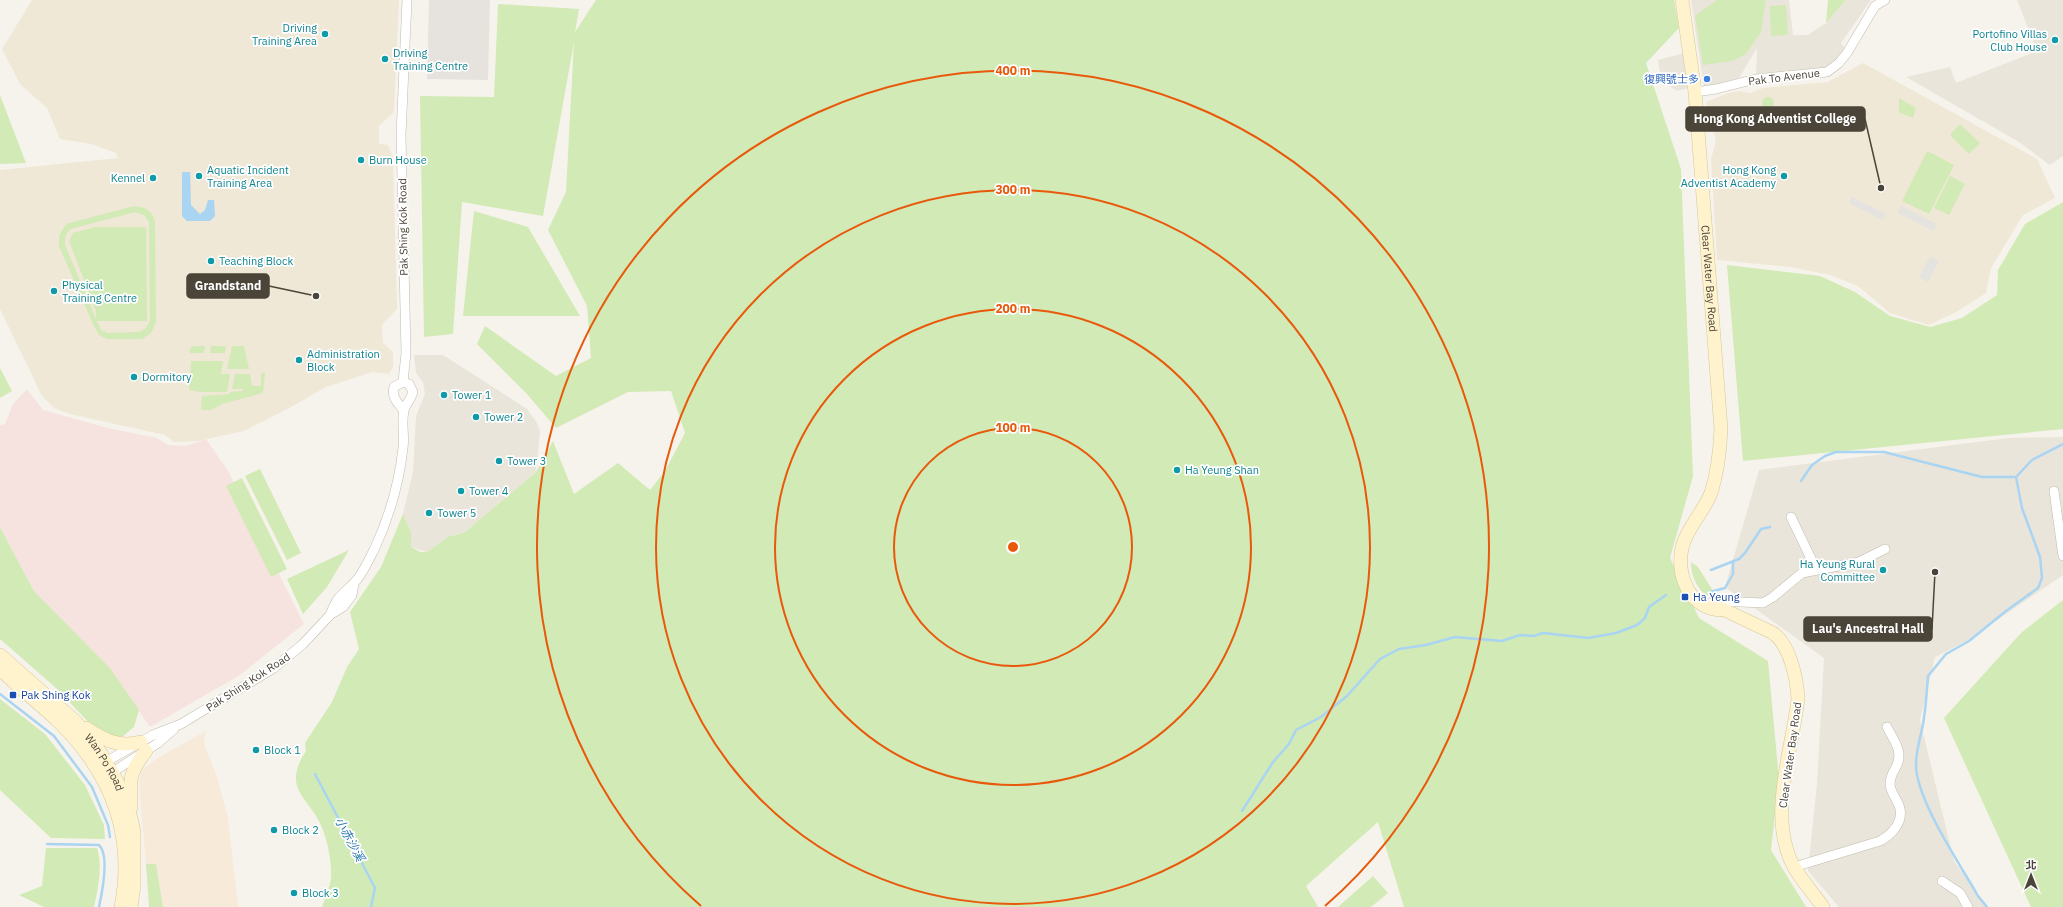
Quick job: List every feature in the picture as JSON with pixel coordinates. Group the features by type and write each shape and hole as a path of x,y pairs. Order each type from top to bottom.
{"main road":[{"name":"Clear Water Bay Road","path":"1682,0 1695,92 1699,163 1721,429 1720,462 1711,493 1705,507 1687,535 1683,550 1682,574 1686,586 1694,598 1761,626 1781,640 1798,683 1797,712 1781,805 1783,834 1794,867 1823,907"},
{"name":"Wan Po Road","path":"0,655 74,720 97,747 105,770 122,836 124,875 121,907"},
{"name":"Wan Po Road","path":"0,670 59,722 105,770 131,818 135,852 134,885 131,907"},
{"path":"74,720 110,742 122,745 144,746 134,767 132,776 131,818"}],"street":[{"name":"Pak Shing Kok Road","path":"403,382 406,354 401,135 407,0"},
{"name":"Pak To Avenue","path":"1695,92 1716,89 1756,79 1827,72 1839,63 1847,53 1875,6 1886,0"},
{"name":"Pak Shing Kok Road","path":"105,770 144,746 153,735 177,726 274,668 303,644 330,615 339,596 344,590 354,584 362,572 379,538 396,490 404,445 404,411 412,395 412,389 409,384 403,382 394,387 393,393 395,400 404,411"},
{"path":"2054,491 2063,556"},
{"path":"1791,517 1816,569"},
{"path":"1712,606 1719,601 1763,603 1773,597 1799,575 1816,569 1859,562 1886,549"},
{"path":"1794,867 1880,841 1887,837 1895,828 1900,820 1900,809 1890,785 1891,776 1900,760 1900,753 1887,727"},
{"path":"1942,881 1960,893 1968,907"}],"shaded area":[{"path":"32,0 399,0 394,112 379,126 379,144 388,145 393,157 397,309 382,325 383,343 393,352 393,367 389,374 372,372 326,387 244,431 198,441 174,442 165,435 70,414 54,408 42,396 0,309 0,170 118,158 116,153 91,144 60,139 47,108 20,84 2,49"},
{"path":"429,0 490,0 488,80 427,79"},
{"path":"1691,0 1789,0 1793,35 1808,35 1826,23 1846,0 1871,0 1841,43 1846,50 1829,67 1756,74 1757,48 1739,78 1704,87"},
{"path":"2017,0 2063,0 2063,156 2050,165 2019,142 1906,77 1950,67 1956,83 2037,51"},
{"path":"1685,53 1692,87 1677,91 1661,81 1658,60"},
{"path":"1863,63 2037,159 2055,198 2023,215 1991,268 1986,293 1958,311 1929,325 1890,313 1858,286 1830,275 1791,267 1717,260 1711,159 1716,141 1706,102 1728,93 1740,91 1750,93 1763,88 1828,82"},
{"path":"1852,197 1886,214 1883,220 1849,203"},
{"path":"1901,206 1937,224 1933,231 1898,213"},
{"path":"1930,256 1939,261 1928,282 1919,277"},
{"path":"414,355 443,355 527,409 537,423 540,432 536,472 465,532 456,534 427,552 411,547 411,532 403,514 413,472 416,416 425,394 423,382 416,373"},
{"path":"27,389 43,410 108,428 157,438 168,445 186,446 206,439 228,471 304,624 240,675 150,727 110,668 34,591 0,527 0,425 5,424 13,404"},
{"name":"Ha Yeung","path":"2063,437 2063,575 1968,640 1935,657 1920,720 1954,861 1987,907 1839,907 1808,871 1817,783 1824,658 1725,587 1759,470 2008,438"},
{"path":"206,731 204,738 205,747 217,777 228,818 238,907 163,907 156,864 146,864 139,784 140,777 142,770 156,759"}],"green space":[{"path":"596,0 1674,0 1679,28 1646,63 1681,169 1693,476 1670,558 1699,618 1768,661 1779,780 1771,850 1806,907 1404,907 1378,822 1306,886 1318,907 322,907 329,889 331,878 329,854 323,830 318,819 300,793 296,776 299,765 306,751 305,743 332,702 347,667 359,649 350,612 381,567 403,514 411,532 411,547 420,552 427,552 448,537 465,532 536,472 553,441 574,494 618,463 650,490 665,471 685,433 671,391 628,392 556,428 526,393 477,344 485,326 556,376 591,358 587,306 548,230 566,192 574,42 543,216 462,202 453,334 424,337 420,96 494,97 498,4 579,9 575,32"},
{"path":"1717,0 1766,0 1761,32 1746,54 1732,61 1703,65 1695,16"},
{"path":"1828,0 1846,0 1826,23"},
{"path":"1786,5 1788,35 1771,36 1770,6"},
{"path":"0,95 26,163 0,164"},
{"path":"1766,97 1770,97 1774,103 1770,109 1766,109 1762,105 1762,101"},
{"path":"1899,98 1916,108 1913,118 1899,112"},
{"path":"1960,124 1980,143 1969,154 1950,135"},
{"path":"1927,151 1954,165 1929,214 1902,201"},
{"path":"1950,176 1965,184 1949,215 1934,208"},
{"path":"2063,202 2063,429 1743,461 1727,265 1820,276 1855,292 1890,316 1930,327 1962,318 1997,295 1998,270 2025,224"},
{"path":"130,207 142,207 151,213 155,221 156,322 151,333 142,339 107,339 99,335 59,246 59,236 66,224","holes":["135,212 144,215 149,222 150,321 146,328 139,332 108,333 101,330 97,321 147,321 146,227 95,227 73,233 69,241 96,311 96,319 65,245 66,236 71,229"]},
{"path":"474,211 528,227 580,316 463,316"},
{"path":"194,346 205,346 204,353 190,353 190,348"},
{"path":"211,346 226,346 225,353 210,353"},
{"path":"232,346 244,346 249,369 227,369"},
{"path":"191,361 223,361 221,374 230,374 227,392 200,392 189,390"},
{"path":"0,368 12,391 0,398"},
{"path":"261,373 265,373 263,393 222,404 211,410 201,410 202,396 230,394 230,392 243,391 243,389 232,389 235,374 250,374 252,386 261,386"},
{"path":"260,469 301,553 287,560 245,476"},
{"path":"242,478 287,569 271,577 226,486"},
{"path":"0,527 34,591 110,668 139,710 134,727 122,737 107,735 95,729 56,688 0,639"},
{"path":"349,550 327,587 303,614 287,579"},
{"path":"1691,562 1698,567 1715,594 1706,596 1699,588 1693,576"},
{"path":"2063,600 2063,907 2031,907 1944,718 2021,633"},
{"path":"0,699 45,734 85,785 104,825 105,839 51,838 0,790"},
{"path":"46,848 97,848 100,870 94,907 44,907 19,895 42,886"},
{"path":"146,864 156,864 163,907 149,907"},
{"path":"1373,876 1388,893 1371,907 1338,907"}],"water":[{"path":"182,172 190,172 191,205 200,214 205,210 208,200 214,200 215,216 210,221 187,221 182,216"}],"waterway":[{"path":"1801,481 1812,465 1825,456 1836,452 1884,452 1982,477 2016,477 2032,460 2063,444"},
{"path":"1987,907 1978,896 1930,812 1918,778 1916,758 1924,718 1928,676 1946,654 1969,641 2006,611 2038,588 2042,578 2040,557 2022,508 2016,477"},
{"path":"1711,570 1739,559 1745,553 1761,529 1770,527"},
{"path":"1710,592 1725,588 1733,574 1733,561"},
{"path":"1242,811 1273,762 1289,744 1296,730 1321,717 1347,696 1380,659 1399,649 1426,645 1455,637 1502,641 1520,635 1534,636 1543,633 1588,638 1616,633 1637,625 1645,618 1649,607 1666,595"},
{"path":"0,694 54,736 92,787 108,825 110,837"},
{"name":"小赤沙溪","path":"315,774 375,888 371,907"},
{"path":"47,844 99,845 102,850 105,865 99,907"}],"place":[{"name":"Driving Training Area","path":"325,34"},
{"name":"Portofino Villas Club House","path":"2055,40"},
{"name":"Driving Training Centre","path":"385,59"},
{"name":"復興號士多","path":"1707,79"},
{"name":"Burn House","path":"361,160"},
{"name":"Aquatic Incident Training Area","path":"199,176"},
{"name":"Hong Kong Adventist Academy","path":"1784,176"},
{"name":"Kennel","path":"153,178"},
{"name":"Hong Kong Adventist College","path":"1881,188"},
{"name":"Teaching Block","path":"211,261"},
{"name":"Physical Training Centre","path":"54,291"},
{"name":"Grandstand","path":"316,296"},
{"name":"Administration Block","path":"299,360"},
{"name":"Dormitory","path":"134,377"},
{"name":"Tower 1","path":"444,395"},
{"name":"Tower 2","path":"476,417"},
{"name":"Tower 3","path":"499,461"},
{"name":"Ha Yeung Shan","path":"1177,470"},
{"name":"Tower 4","path":"461,491"},
{"name":"Tower 5","path":"429,513"},
{"name":"Ha Yeung Rural Committee","path":"1883,570"},
{"name":"Lau's Ancestral Hall","path":"1935,572"},
{"name":"Ha Yeung","path":"1685,597"},
{"name":"Pak Shing Kok","path":"13,695"},
{"name":"Block 1","path":"256,750"},
{"name":"Block 2","path":"274,830"},
{"name":"Block 3","path":"294,893"}]}
